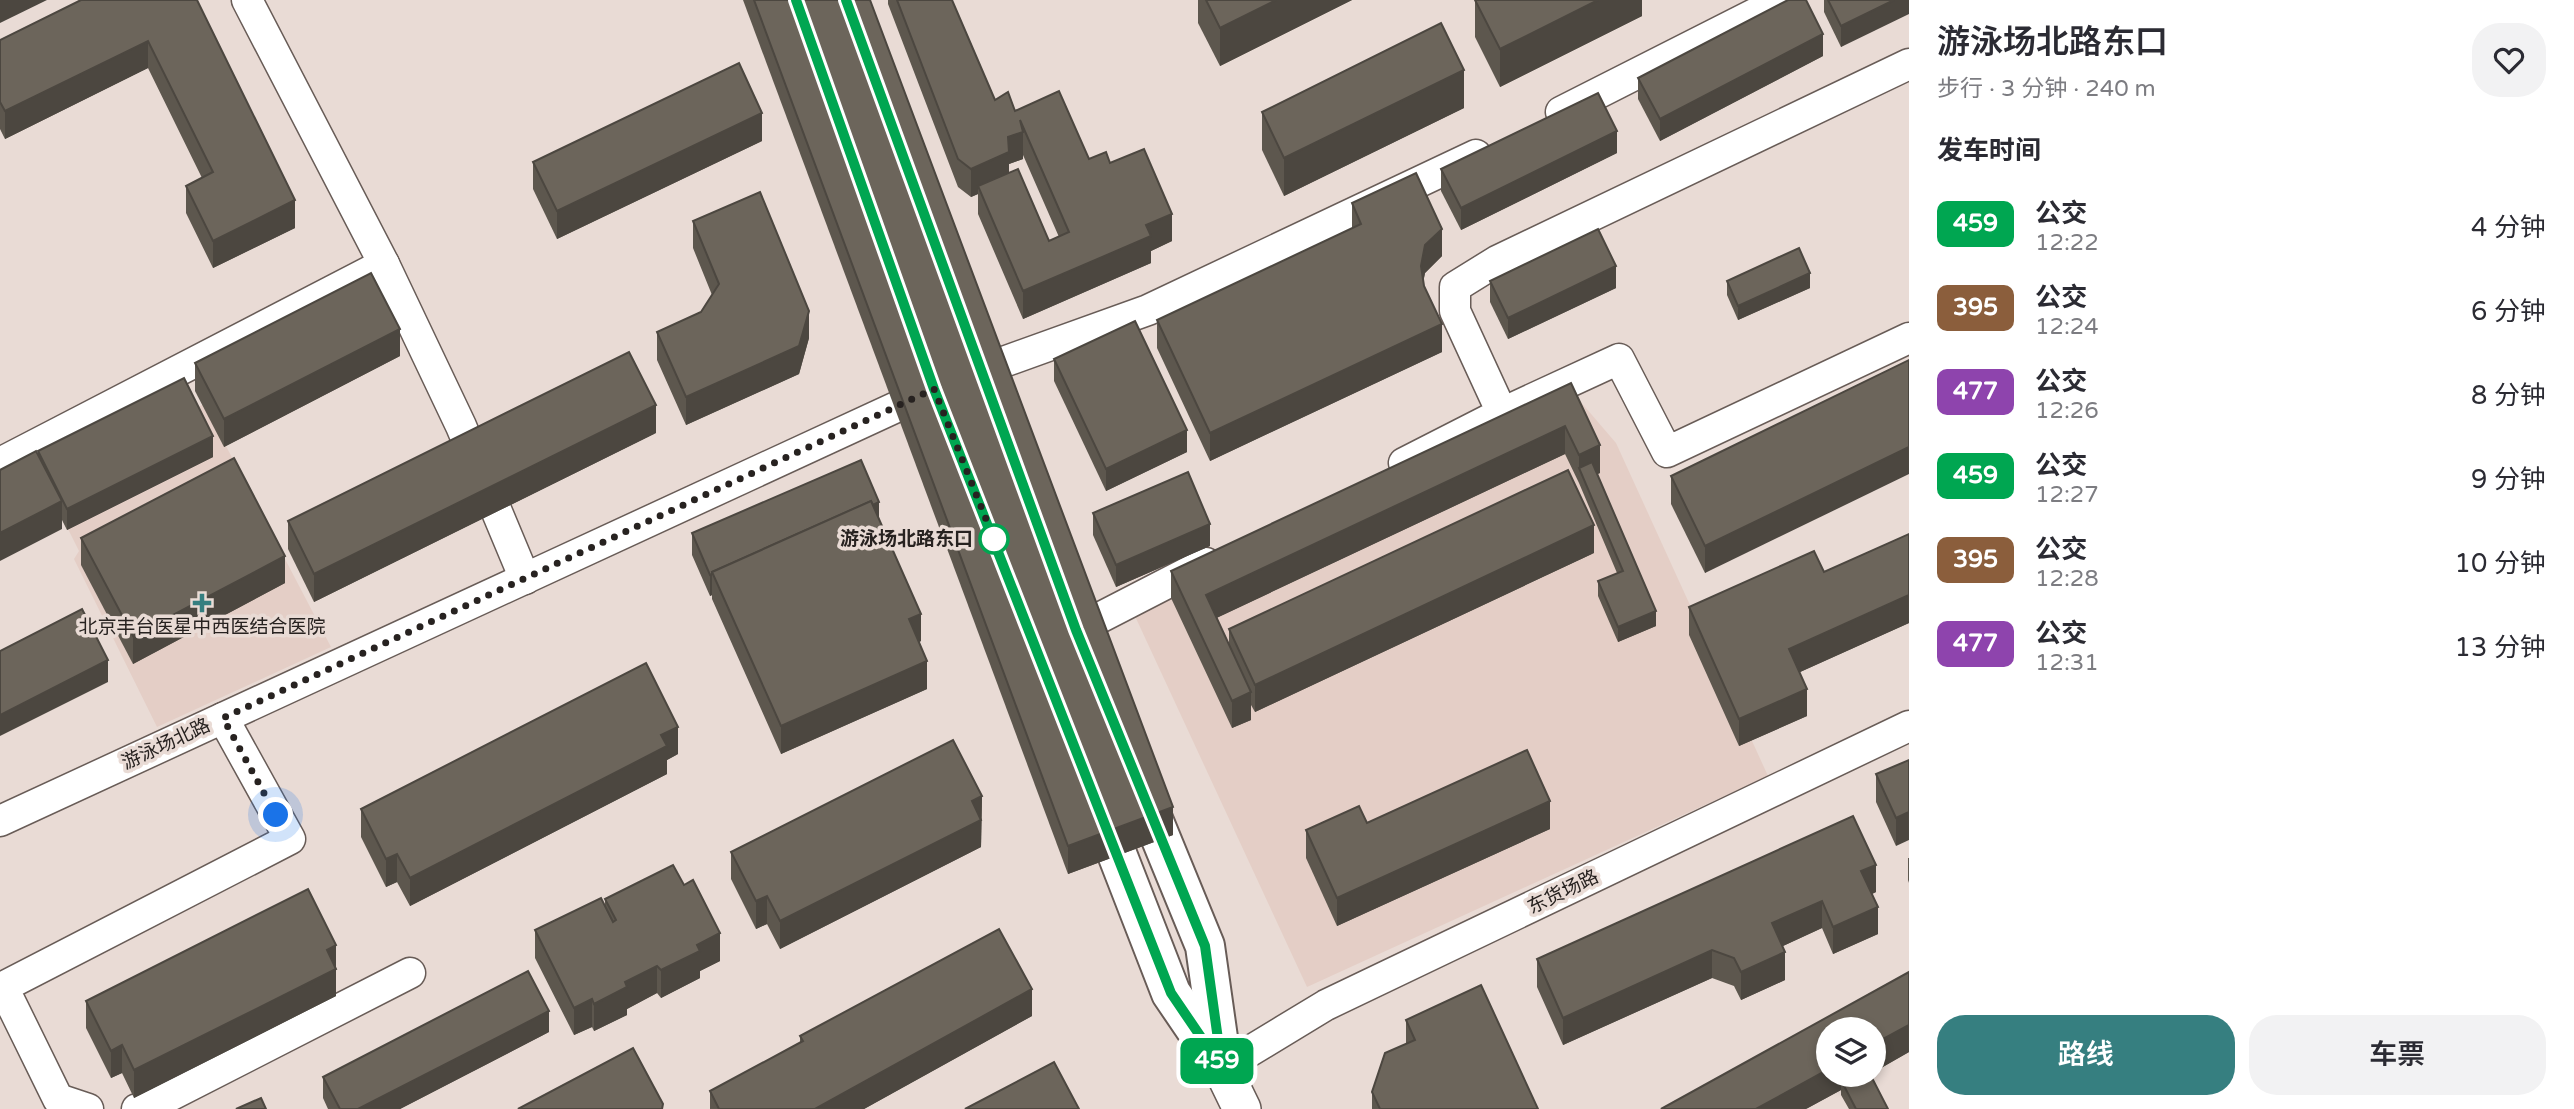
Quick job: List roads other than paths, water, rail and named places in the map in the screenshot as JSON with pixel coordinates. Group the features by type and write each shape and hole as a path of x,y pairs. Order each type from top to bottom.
{"main road":[{"path":"976,356 995,408"},
{"path":"930,376 949,426"},
{"path":"1071,617 1091,668"},
{"path":"1128,756 1205,946 1222,1068"},
{"path":"1087,777 1171,993 1222,1068"}],"street":[{"path":"247,0 384,264 461,426 525,579"},
{"path":"1539,123 1782,0"},
{"path":"1502,413 1455,311 1455,288 1497,261 1909,64"},
{"name":"游泳场北路","path":"0,821 525,579 930,376 976,356 1148,310 1503,141"},
{"path":"0,463 384,264"},
{"path":"1380,475 1502,413 1619,359 1667,452 1909,338"},
{"path":"1071,617 1233,549"},
{"path":"88,1109 58,1098 3,987 290,839 223,718"},
{"name":"东货场路","path":"1222,1068 1326,1005 1909,726"},
{"path":"137,1109 150,1106 410,973"},
{"path":"1222,1068 1242,1109"}],"place":[{"name":"游泳场北路东口","path":"994,539"},
{"name":"北京丰台医星中西医结合医院","path":"202,603"}]}
